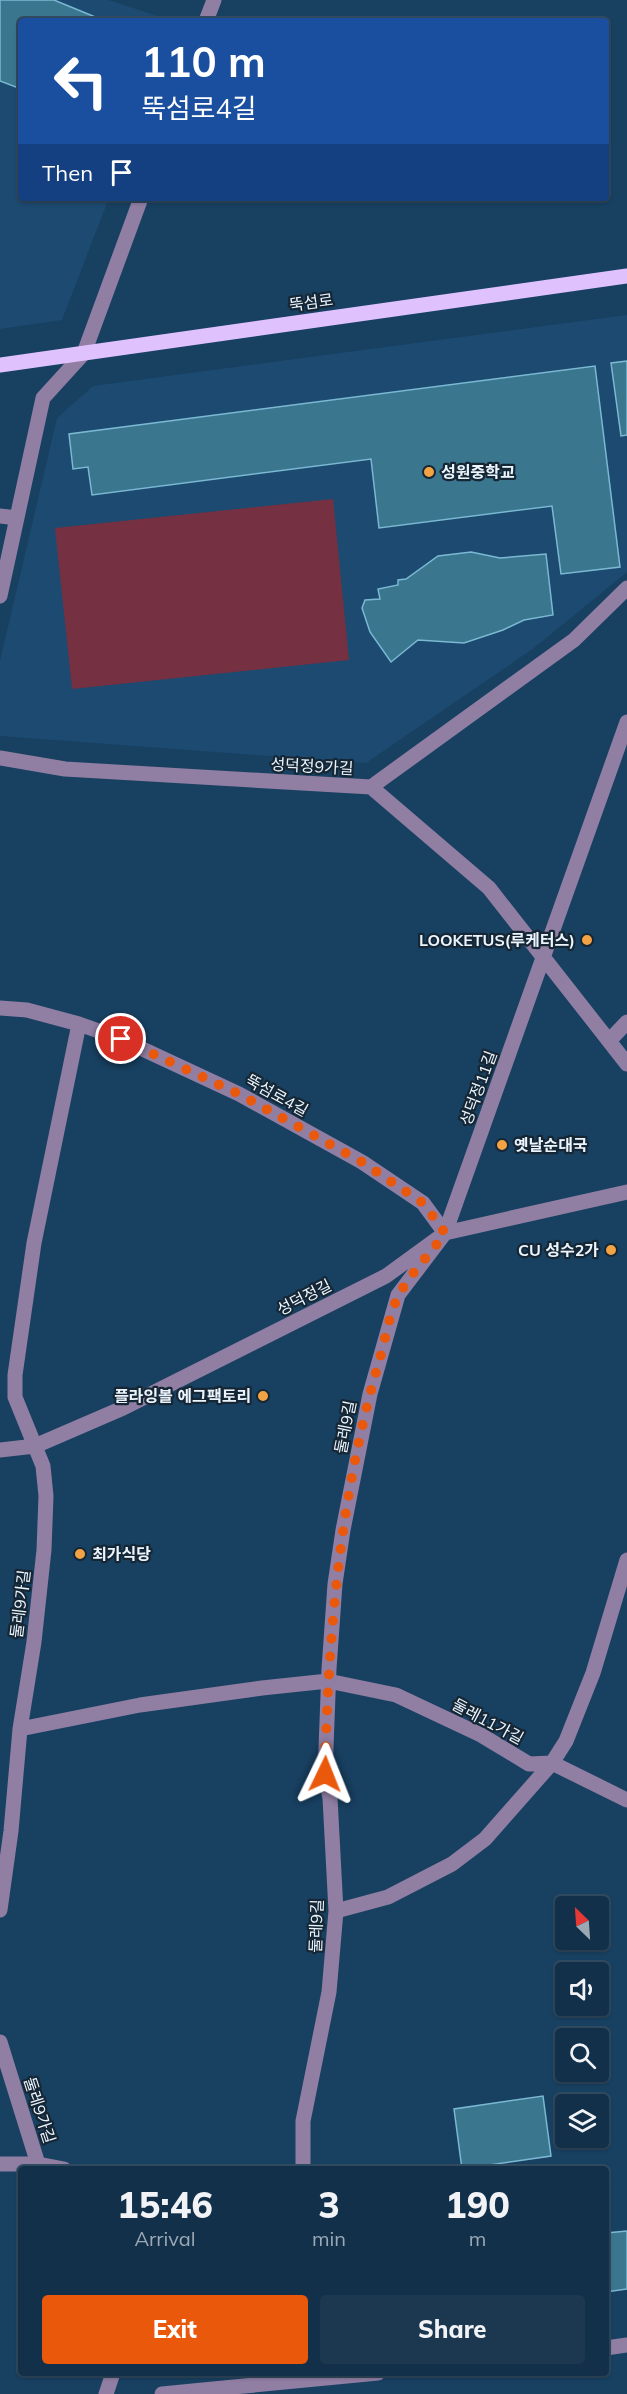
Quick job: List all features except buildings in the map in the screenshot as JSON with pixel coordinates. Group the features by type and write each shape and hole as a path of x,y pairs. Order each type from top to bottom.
{"main road":[{"name":"뚝섬로","path":"0,365 627,276"}],"street":[{"path":"208,18 214,0"},
{"path":"0,596 43,398 84,353 140,201"},
{"path":"0,516 17,518"},
{"name":"성덕정9가길","path":"0,758 65,769 371,787 574,639 627,588"},
{"name":"성덕정11길","path":"445,1233 627,722"},
{"path":"371,787 489,888 627,1064"},
{"name":"뚝섬로4길","path":"0,1008 27,1010 79,1024 121,1039 239,1094 362,1162 423,1203 445,1233"},
{"path":"609,1041 627,1022"},
{"name":"둘레9가길","path":"0,1910 11,1831 20,1729 34,1642 44,1550 46,1496 43,1466 15,1397 15,1375 34,1243 79,1024"},
{"name":"성덕정길","path":"0,1450 35,1446 123,1408 386,1276 445,1233 627,1192"},
{"name":"둘레9길","path":"303,2166 303,2121 330,1992 336,1911 330,1798 325,1774 328,1681 343,1530 370,1394 398,1295 445,1233"},
{"path":"336,1911 388,1897 452,1864 485,1839 552,1763 566,1740 593,1673 627,1560"},
{"path":"20,1729 140,1705 328,1681"},
{"name":"둘레11가길","path":"328,1681 396,1695 481,1735 529,1764 552,1763 627,1800"},
{"name":"둘레9가길","path":"0,2042 38,2164 48,2166"},
{"path":"0,2164 38,2164"},
{"path":"609,2348 627,2345"},
{"path":"106,2394 112,2376"},
{"path":"162,2394 347,2376"}],"shaded area":[{"path":"0,0 109,0 164,18 18,18 18,201 108,201 62,320 0,329"},
{"path":"627,315 627,572 534,648 366,763 0,736 0,661 57,418 93,386"},
{"path":"333,499 349,660 72,689 55,528"}],"place":[{"name":"성원중학교","path":"429,472"},
{"name":"LOOKETUS(루케터스)","path":"587,940"},
{"name":"옛날순대국","path":"502,1145"},
{"name":"CU 성수2가","path":"611,1250"},
{"name":"플라잉볼 에그팩토리","path":"263,1396"},
{"name":"최가식당","path":"80,1554"}],"route":[{"path":"121,1039 239,1094 362,1162 423,1203 445,1233 398,1295 370,1394 343,1530 336,1584 327,1698 325,1774"}]}
